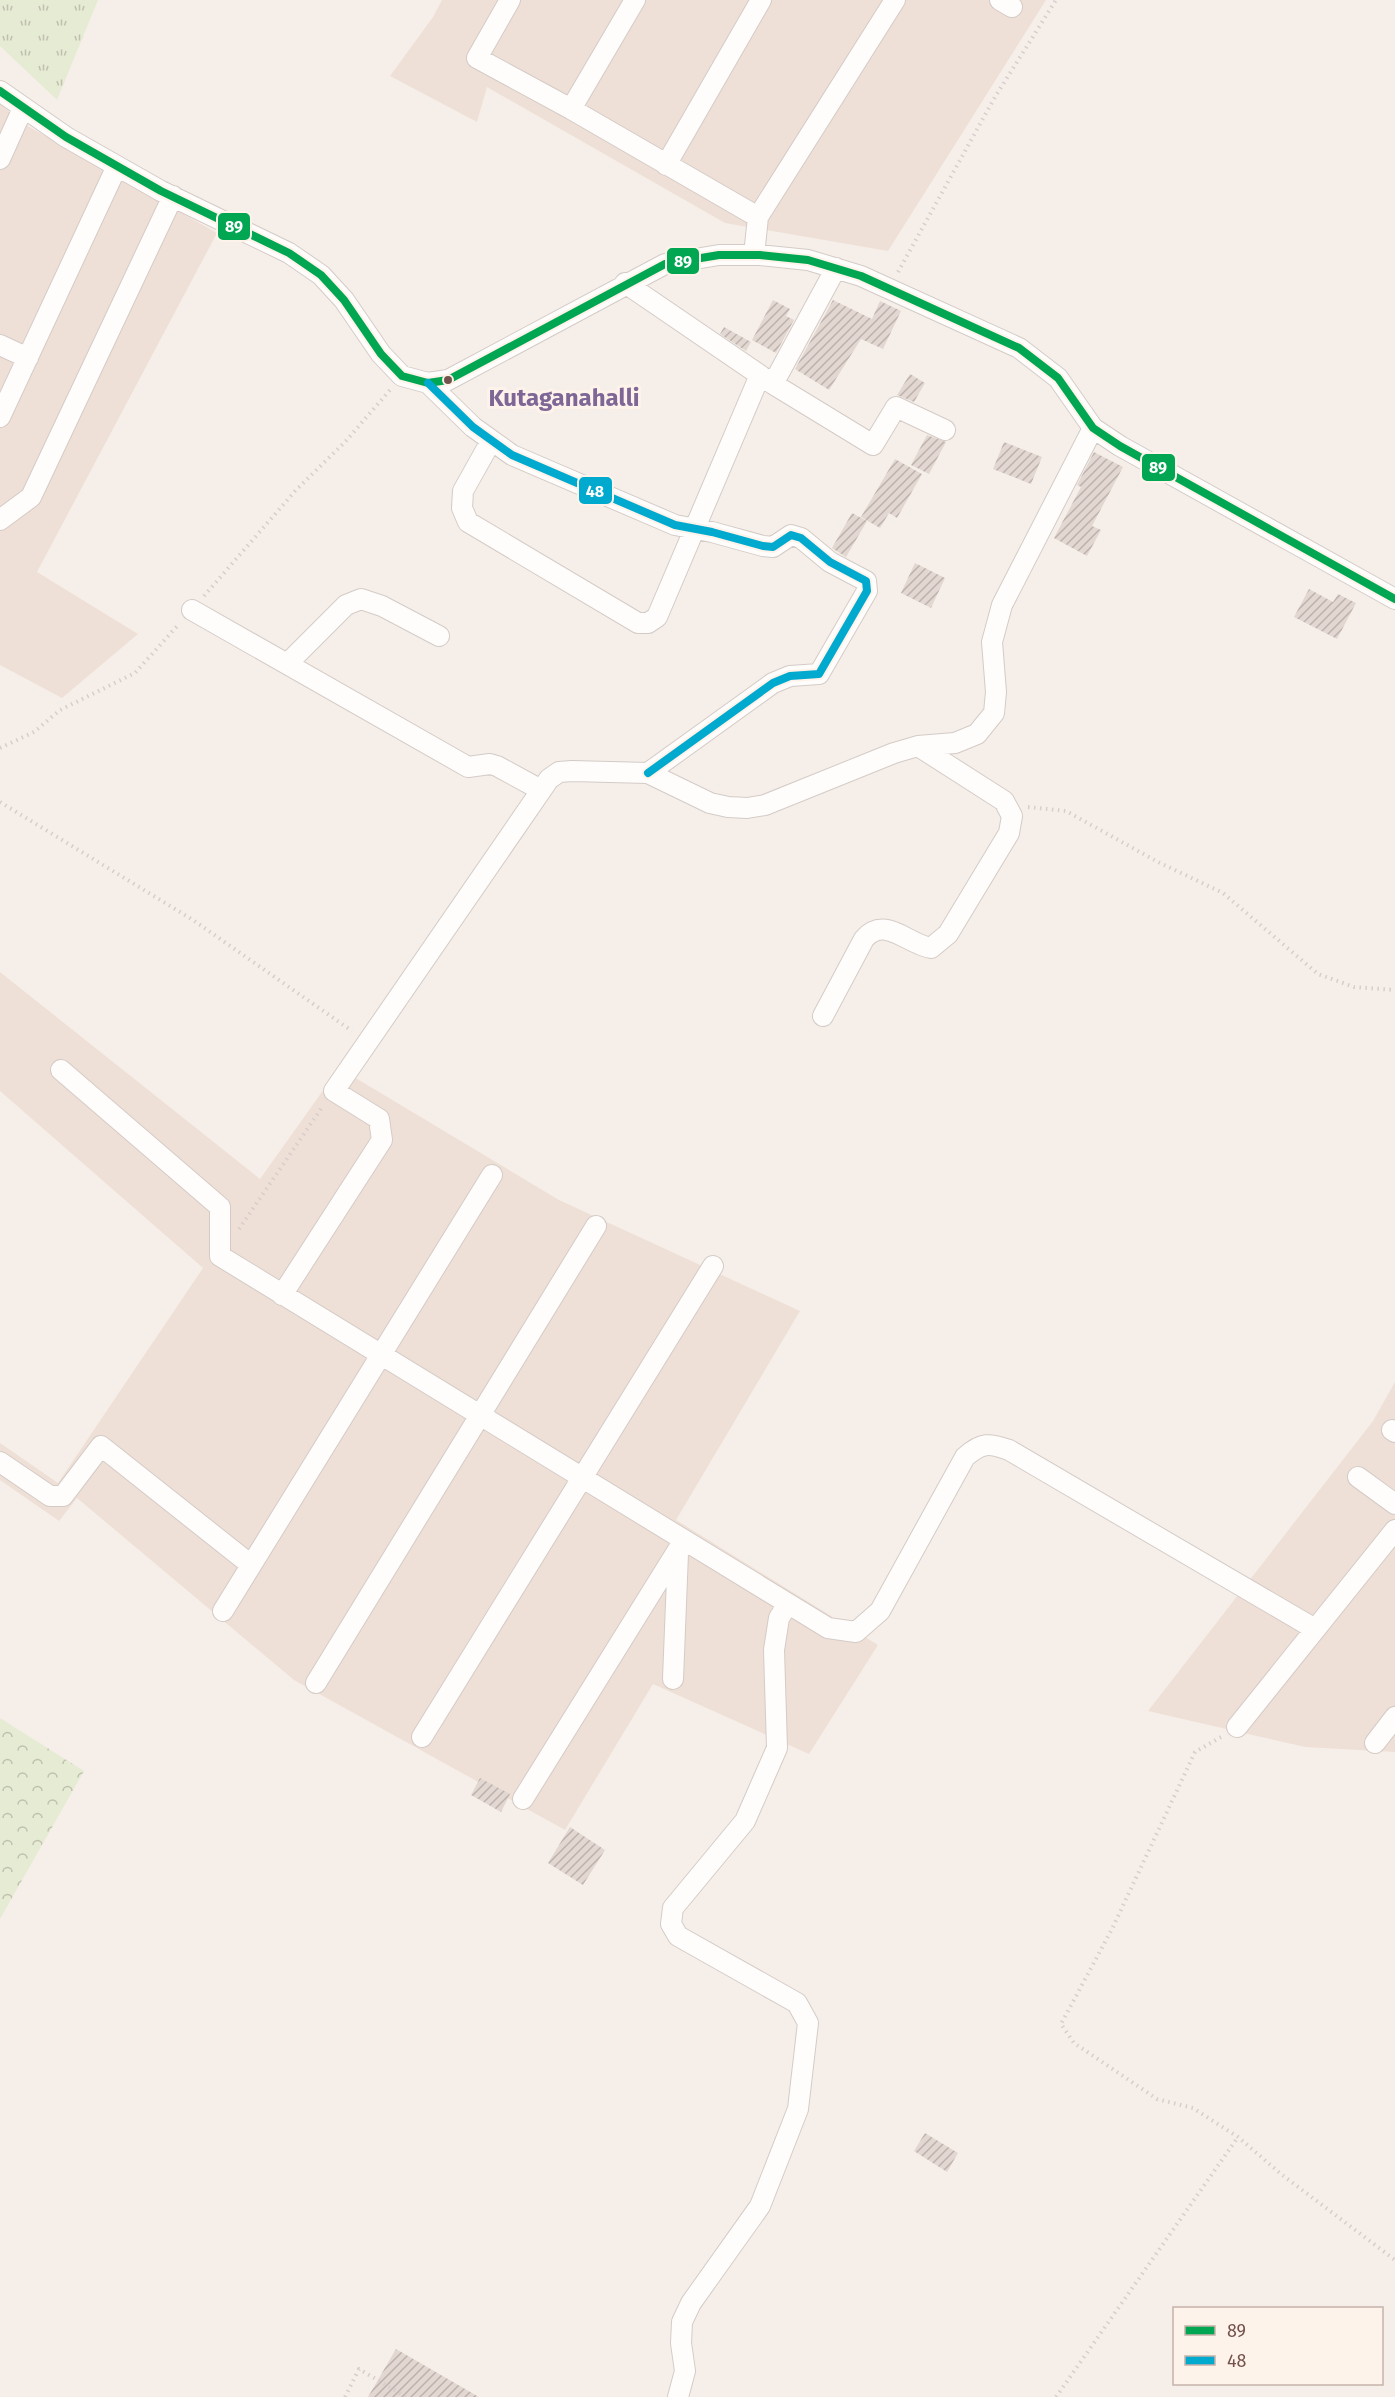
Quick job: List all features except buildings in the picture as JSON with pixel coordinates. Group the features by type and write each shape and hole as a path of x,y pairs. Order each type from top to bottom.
{"street":[{"path":"510,0 477,58 572,109 758,217"},
{"path":"572,109 635,0"},
{"path":"666,165 761,0"},
{"path":"754,255 758,217 895,0"},
{"path":"0,91 66,137 174,196 289,253 321,275 344,300 381,354 402,376 428,383 448,381 625,283 665,264 719,255 754,255 807,260 861,276 1019,348 1058,378 1093,428 1120,446 1395,599"},
{"path":"0,159 23,108"},
{"path":"0,417 117,166"},
{"path":"0,520 31,498 174,196"},
{"path":"491,441 463,491 462,508 468,522 638,623 648,623 657,617 693,529 766,380 836,268"},
{"path":"625,283 766,380 873,445 896,407 945,430"},
{"path":"0,345 28,358"},
{"path":"428,383 473,427 512,455 675,525 712,531 763,546 773,547 791,535 801,538 830,562 866,581 867,591 819,674 790,676 773,683 648,773"},
{"path":"282,1295 382,1140 379,1119 334,1091 549,779 559,772 648,773 710,803 728,807 747,807 765,805 894,753 918,746 955,743 978,734 994,713 996,692 992,642 1002,605 1093,428"},
{"path":"287,664 345,605 362,599 382,606 439,636"},
{"path":"192,610 468,767 490,764 497,766 542,790"},
{"path":"823,1016 864,939 872,931 882,929 892,931 920,946 931,948 948,934 1009,833 1012,816 1004,801 918,746"},
{"path":"61,1070 220,1207 220,1256 582,1478 681,1545 828,1628 856,1632 879,1611 965,1456 978,1446 993,1445 1009,1450 1315,1629"},
{"path":"223,1611 492,1175"},
{"path":"316,1683 596,1226"},
{"path":"422,1737 713,1266"},
{"path":"0,1462 50,1496 63,1496 101,1446 251,1565"},
{"path":"1358,1477 1395,1504"},
{"path":"1237,1727 1395,1530"},
{"path":"673,1679 681,1545"},
{"path":"523,1799 681,1545"},
{"path":"678,2397 685,2371 681,2343 682,2322 691,2303 760,2206 798,2109 808,2023 797,2003 678,1936 671,1924 674,1908 745,1821 777,1748 774,1650 778,1618 788,1604"},
{"path":"1375,1743 1395,1717"}],"path":[{"path":"889,288 995,97 1056,0"},
{"path":"0,748 34,732 60,710 135,674 296,490 345,442 402,376"},
{"path":"0,802 193,920 368,1042"},
{"path":"1012,816 1024,807 1066,811 1158,862 1223,893 1318,974 1354,987 1395,990"},
{"path":"220,1256 334,1091"},
{"path":"1237,1727 1195,1752 1112,1929 1061,2024 1074,2043 1157,2098 1192,2108 1238,2137 1281,2174 1395,2260"},
{"path":"1056,2397 1238,2137"},
{"path":"345,2397 359,2369 406,2397"}],"shaded area":[{"path":"442,0 1046,0 888,251 725,223 487,87 477,122 390,76 433,17"},
{"path":"0,104 26,125 217,233 37,572 138,634 62,698 0,665"},
{"path":"0,972 260,1179 339,1068 559,1200 800,1311 676,1520 878,1645 809,1754 653,1684 565,1830 294,1680 77,1498 59,1521 0,1480 0,1443 58,1483 203,1268 0,1091"},
{"path":"1395,1382 1395,1752 1305,1747 1148,1711 1373,1421"}],"green space":[{"path":"0,0 98,0 57,100 0,46"},
{"path":"0,1718 84,1771 0,1919"}],"transit line":[{"name":"89","path":"0,91 66,137 161,191 289,253 321,275 344,300 381,354 402,376 428,383 448,380 665,264 719,255 760,255 808,260 861,276 1019,348 1058,378 1093,428 1120,446 1395,599"},
{"name":"48","path":"428,383 473,427 512,455 675,525 763,546 773,547 791,535 801,538 830,562 866,581 867,591 819,674 790,676 773,683 648,773"}],"district":[{"name":"Kutaganahalli","path":"564,398"}]}
